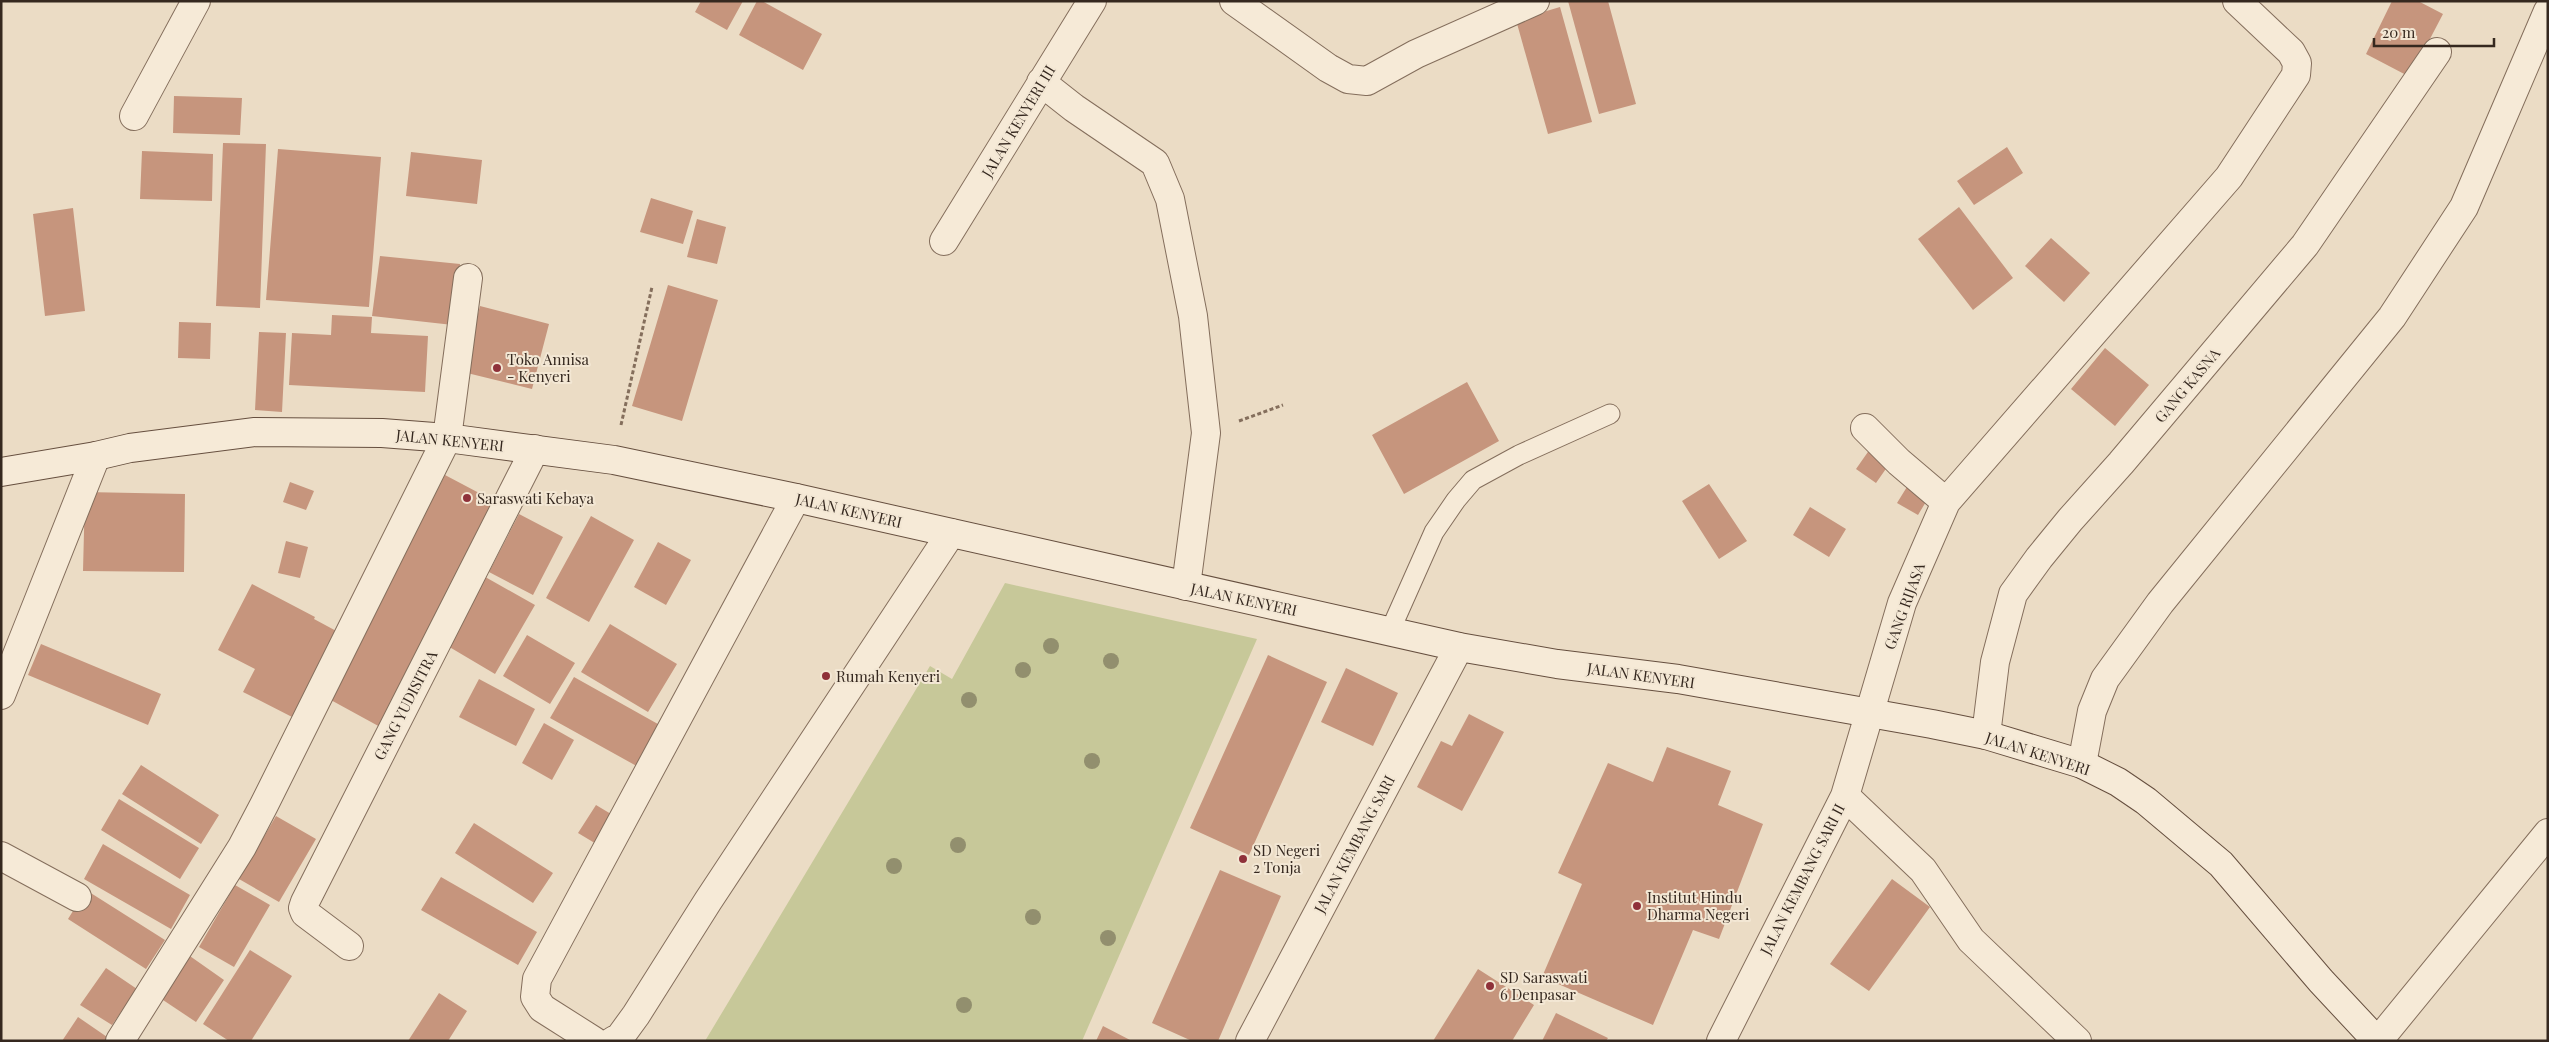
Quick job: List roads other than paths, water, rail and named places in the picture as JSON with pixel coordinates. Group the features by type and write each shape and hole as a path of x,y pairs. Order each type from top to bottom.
{"street":[{"path":"134,116 196,1"},
{"name":"JALAN KENYERI III","path":"944,241 1092,1"},
{"path":"1234,1 1312,58 1348,79 1367,81 1416,54 1535,1"},
{"name":"GANG RIJASA","path":"1870,712 1902,604 1946,502 2229,177 2296,75 2297,63 2291,52 2237,1"},
{"path":"2082,764 2092,711 2105,679 2160,603 2392,317 2464,207 2548,11"},
{"name":"GANG KASNA","path":"1986,736 1995,662 2013,594 2070,520 2121,463 2305,245 2437,52"},
{"path":"1042,82 1074,108 1155,163 1170,199 1193,316 1206,432 1186,586"},
{"path":"120,1041 255,822 447,438 468,278"},
{"path":"1865,428 1899,462 1946,502"},
{"name":"JALAN KENYERI","path":"1,472 96,456 130,448 254,432 382,433 447,438 535,449 614,460 796,498 1459,647 1557,664 1678,679 1870,712 1986,736 2082,764 2118,782 2146,801 2221,864 2321,981 2378,1041"},
{"name":"GANG YUDISITRA","path":"349,946 305,913 303,908 305,902 535,449"},
{"path":"1,696 96,456"},
{"path":"594,1041 542,1008 536,997 537,979 796,498"},
{"path":"613,1041 620,1037 636,1015 708,901 950,533"},
{"name":"JALAN KEMBANG SARI","path":"1250,1041 1459,647"},
{"name":"JALAN KEMBANG SARI II","path":"1721,1041 1845,796 1870,712"},
{"path":"1845,796 1923,870 1971,940 2077,1041"},
{"path":"2378,1041 2548,833"},
{"path":"1,856 77,897"}],"lane":[{"path":"1390,631 1434,532 1456,500 1473,480 1519,455 1610,414"}],"place":[{"name":"Toko Annisa - Kenyeri","path":"497,368"},
{"name":"Saraswati Kebaya","path":"467,498"},
{"name":"Rumah Kenyeri","path":"826,676"},
{"name":"SD Negeri 2 Tonja","path":"1243,859"},
{"name":"Institut Hindu Dharma Negeri","path":"1637,906"},
{"name":"SD Saraswati 6 Denpasar","path":"1490,986"}]}
